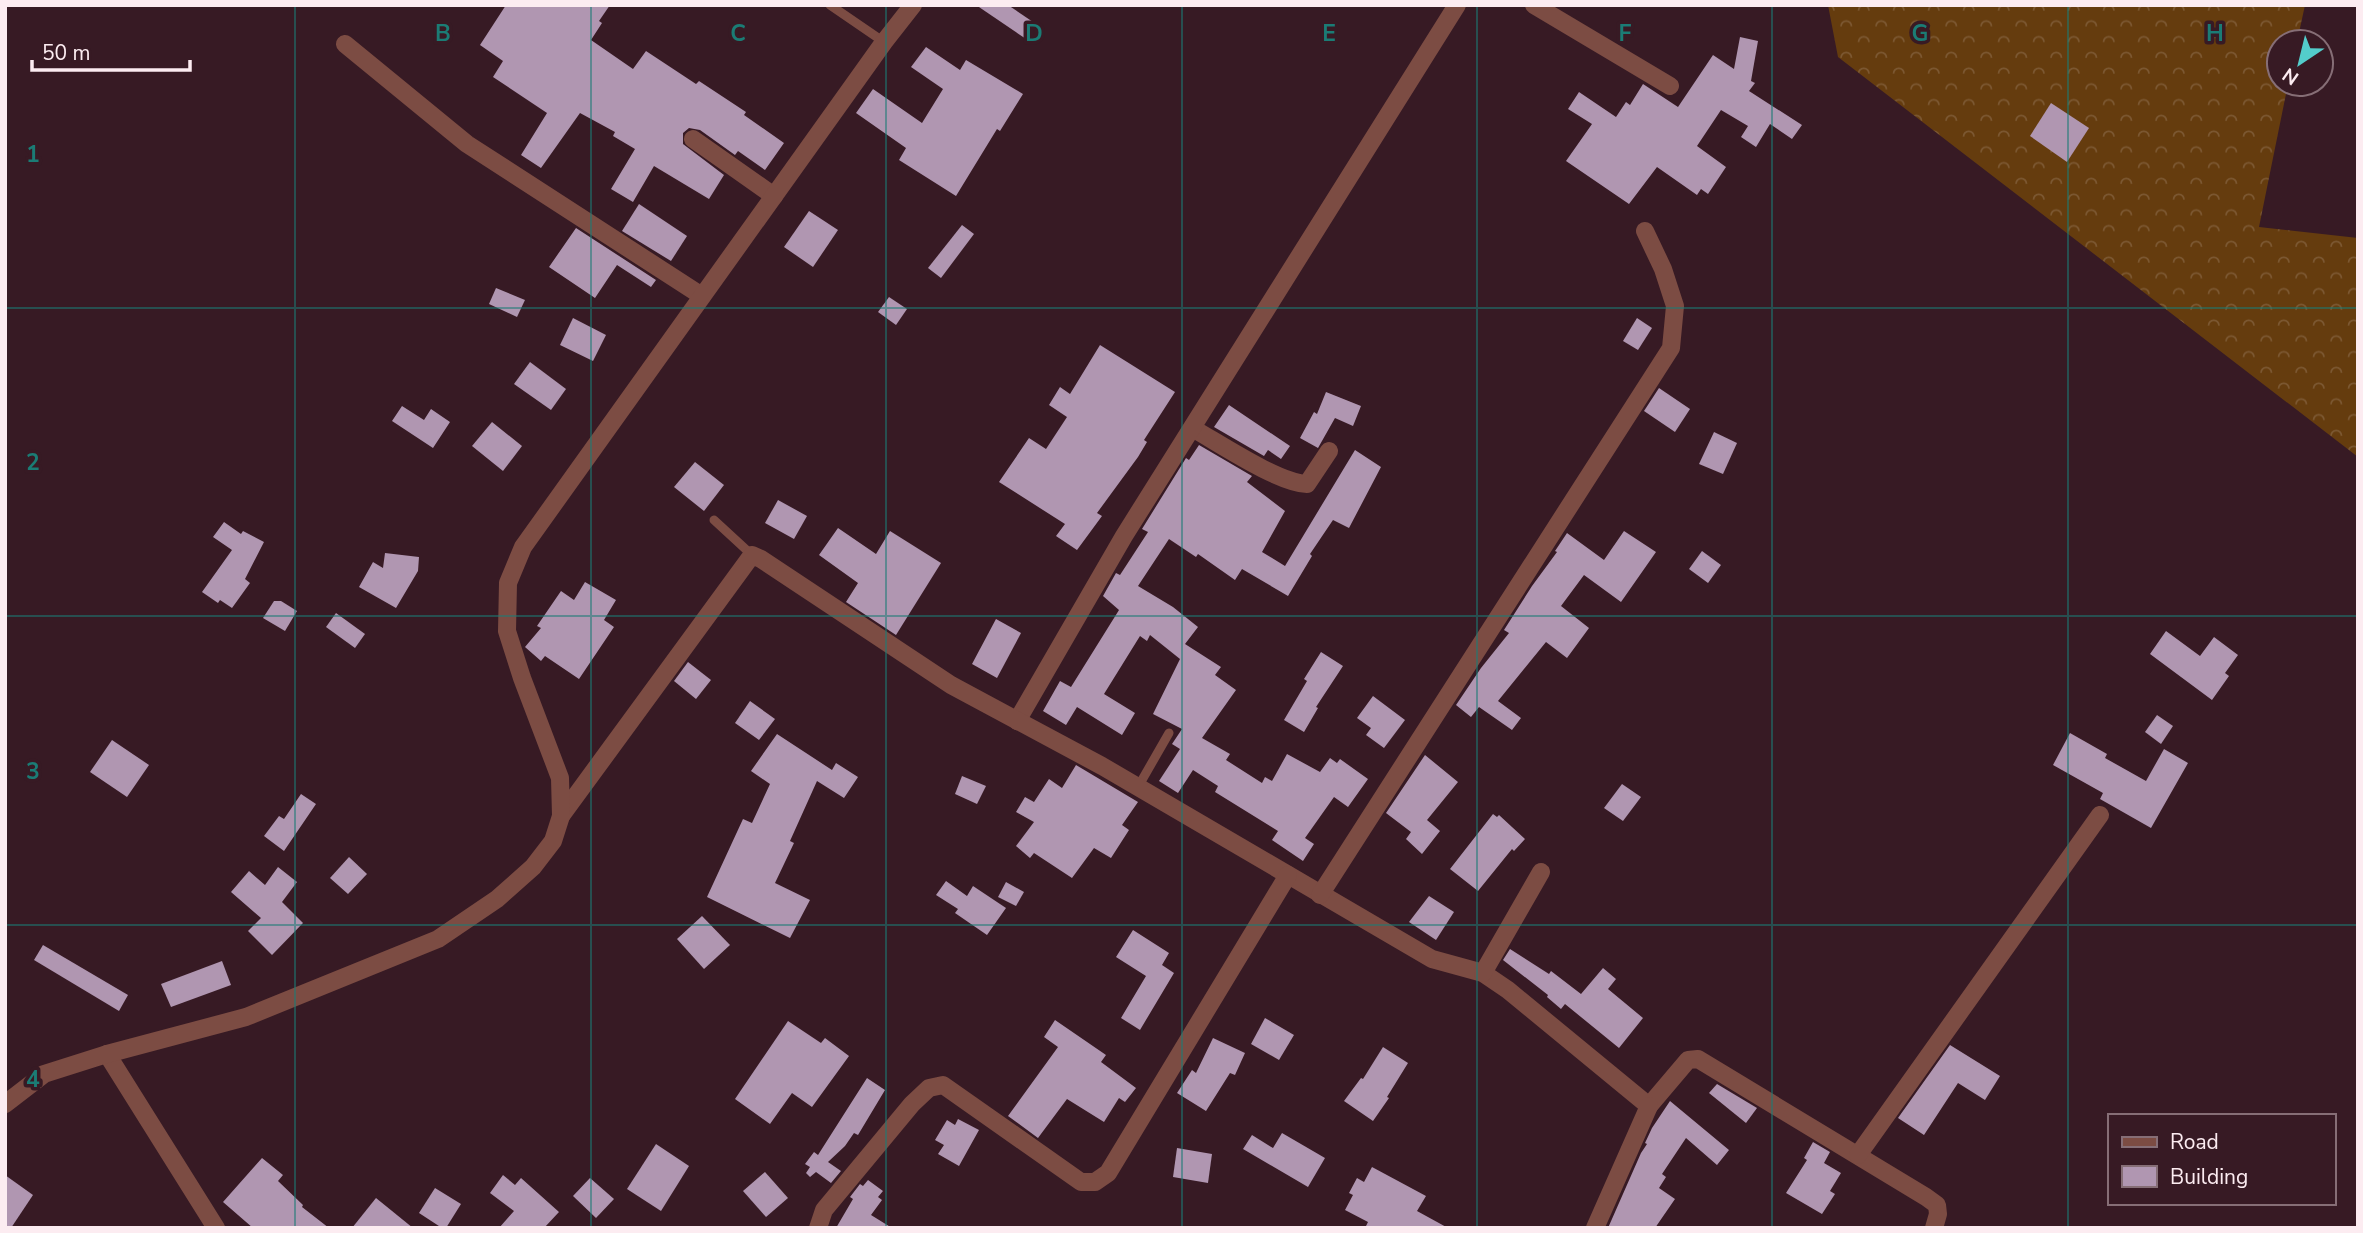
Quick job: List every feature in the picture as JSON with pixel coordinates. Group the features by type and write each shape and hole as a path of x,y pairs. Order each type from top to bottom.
{"street":[{"path":"561,816 560,778 507,631 508,583 523,547 913,5"},
{"path":"1017,721 1124,536 1457,5"},
{"path":"1534,5 1670,86"},
{"path":"345,44 467,145 702,296"},
{"path":"693,139 774,196"},
{"path":"1320,895 1671,348 1675,306 1663,269 1645,231"},
{"path":"1192,428 1276,475 1298,484 1307,484 1329,452"},
{"path":"5,1104 44,1074 107,1054 246,1017 438,939 497,899 533,867 553,841 561,816 752,555 951,685 1139,788 1432,959 1483,973 1508,990 1649,1106"},
{"path":"1858,1155 2100,815"},
{"path":"1483,973 1541,872"},
{"path":"818,1228 824,1210 912,1104 929,1088 943,1085 1081,1182 1095,1182 1108,1173 1288,875"},
{"path":"107,1054 215,1228"},
{"path":"1595,1228 1649,1106 1688,1060 1698,1059 1937,1205 1938,1214 1934,1228"}],"lane":[{"path":"830,5 884,42"},
{"path":"714,520 752,555"},
{"path":"1139,788 1169,733"}],"green space":[{"path":"1828,5 2305,5 2300,28 2265,28 2265,98 2285,98 2259,227 2358,238 2358,457 1838,57"}],"building":[{"path":"506,5 610,5 591,40 633,69 646,51 696,84 699,81 746,112 744,115 784,143 765,170 738,151 735,155 700,130 689,128 683,133 683,144 724,175 709,199 654,166 633,202 611,189 635,149 613,136 615,132 580,113 541,168 521,155 547,113 493,77 503,61 480,45"},
{"path":"976,5 1008,5 1036,24 1026,39"},
{"path":"1740,37 1758,41 1751,81 1755,83 1749,91 1802,125 1792,139 1770,124 1756,147 1741,137 1748,126 1721,110 1697,146 1726,167 1708,194 1701,189 1697,195 1657,167 1629,204 1566,161 1592,124 1568,109 1579,92 1616,117 1626,102 1630,105 1643,84 1678,107 1713,55 1734,69"},
{"path":"926,47 960,70 966,60 1023,94 1000,131 997,129 956,196 899,160 906,148 856,113 873,89 922,123 943,89 911,67"},
{"path":"2051,103 2089,128 2067,162 2030,136"},
{"path":"639,204 687,236 671,261 622,231"},
{"path":"809,211 838,230 813,267 784,247"},
{"path":"962,225 974,234 941,278 928,268"},
{"path":"576,228 656,280 651,287 617,265 595,298 549,267"},
{"path":"496,288 525,300 517,317 489,304"},
{"path":"889,297 907,309 896,325 878,312"},
{"path":"573,318 606,335 593,361 560,345"},
{"path":"1637,318 1652,328 1638,350 1623,341"},
{"path":"1100,345 1175,392 1144,440 1147,442 1138,457 1097,513 1102,516 1077,550 1056,536 1065,524 999,482 1029,438 1046,449 1067,417 1049,405 1060,387 1070,394"},
{"path":"530,362 566,389 551,410 514,384"},
{"path":"1659,388 1690,409 1675,432 1644,411"},
{"path":"1326,392 1361,406 1353,426 1335,418 1318,448 1300,438 1314,412 1317,414"},
{"path":"1229,405 1290,446 1281,459 1268,450 1264,456 1214,427"},
{"path":"402,406 424,420 431,409 450,422 433,448 392,421"},
{"path":"492,422 522,446 503,471 472,446"},
{"path":"1714,432 1737,443 1723,474 1699,464"},
{"path":"1199,445 1252,476 1247,482 1285,511 1262,552 1285,566 1355,450 1381,467 1349,528 1333,520 1310,554 1312,556 1288,596 1242,569 1235,580 1198,554 1196,557 1169,539 1138,586 1173,607 1198,627 1185,644 1221,667 1215,675 1236,690 1202,738 1230,754 1226,760 1262,783 1265,777 1272,781 1287,754 1320,772 1330,758 1337,763 1340,759 1368,779 1348,807 1334,797 1305,838 1314,844 1303,861 1272,840 1278,831 1215,792 1218,786 1193,770 1178,793 1159,781 1180,749 1172,744 1182,729 1153,714 1180,659 1150,635 1147,641 1140,636 1104,694 1135,713 1122,735 1077,707 1066,725 1043,711 1060,681 1071,687 1119,610 1103,596 1116,573 1120,575 1148,532 1142,529 1186,458 1189,460"},
{"path":"695,462 724,485 704,511 674,487"},
{"path":"778,500 807,516 794,539 765,523"},
{"path":"224,522 241,534 243,531 264,542 245,579 250,583 232,608 220,600 218,603 202,592 232,550 213,537"},
{"path":"838,528 876,554 890,531 941,563 896,635 846,602 858,583 819,555"},
{"path":"1624,531 1656,552 1621,602 1584,575 1561,606 1589,628 1567,658 1546,642 1498,701 1521,718 1512,730 1479,707 1471,717 1456,705 1509,633 1504,630 1567,533 1604,560"},
{"path":"1702,551 1721,565 1708,583 1689,569"},
{"path":"385,553 419,557 418,571 396,608 359,587 373,562 383,568"},
{"path":"585,582 616,600 604,620 614,627 579,679 545,656 541,661 525,647 541,628 537,626 561,591 574,600"},
{"path":"274,601 281,601 297,611 285,631 263,618"},
{"path":"336,613 365,634 355,648 326,627"},
{"path":"996,619 1021,633 997,678 972,664"},
{"path":"2166,631 2200,656 2214,637 2238,655 2225,673 2229,676 2212,700 2150,654"},
{"path":"1321,652 1343,666 1316,707 1318,708 1304,732 1284,720"},
{"path":"688,662 711,680 696,699 674,681"},
{"path":"1373,696 1405,720 1384,748 1366,735 1371,728 1357,718"},
{"path":"750,701 775,719 759,740 735,723"},
{"path":"2157,715 2173,726 2161,744 2145,732"},
{"path":"2070,733 2107,754 2105,758 2146,781 2164,749 2188,763 2151,828 2100,799 2103,793 2053,765"},
{"path":"777,734 832,770 836,763 858,777 844,798 817,781 790,841 794,843 775,883 810,900 790,938 707,897 743,819 752,823 770,784 751,771"},
{"path":"112,740 149,765 127,797 90,772"},
{"path":"1425,755 1458,782 1427,820 1440,831 1422,854 1406,839 1411,832 1386,813"},
{"path":"1076,765 1138,802 1122,825 1129,830 1111,858 1094,848 1072,878 1034,853 1030,858 1016,846 1034,822 1016,812 1025,797 1034,802 1049,779 1062,788"},
{"path":"962,776 986,786 977,804 955,794"},
{"path":"1622,784 1641,797 1623,821 1604,808"},
{"path":"301,794 316,804 284,851 264,836 279,816 284,819"},
{"path":"1493,814 1497,817 1499,815 1525,839 1514,851 1512,849 1478,891 1450,869"},
{"path":"349,857 367,874 348,894 330,878"},
{"path":"278,867 297,882 282,902 303,923 272,955 248,931 261,918 231,892 249,871 265,885"},
{"path":"946,881 967,896 973,886 1006,908 987,935 955,913 958,909 936,895"},
{"path":"1006,882 1024,892 1016,906 998,897"},
{"path":"1429,896 1454,912 1436,940 1409,922"},
{"path":"702,916 730,945 704,969 677,939"},
{"path":"1133,930 1169,953 1162,965 1174,973 1140,1030 1121,1018 1146,976 1116,957"},
{"path":"43,945 128,995 119,1011 34,960"},
{"path":"1510,949 1549,974 1551,971 1581,994 1603,968 1616,979 1608,989 1643,1018 1619,1048 1565,1004 1561,1009 1548,995 1503,960"},
{"path":"222,961 231,985 171,1007 161,984"},
{"path":"1265,1018 1294,1035 1279,1060 1251,1044"},
{"path":"1055,1020 1106,1055 1101,1062 1136,1088 1125,1102 1119,1098 1104,1122 1067,1099 1038,1138 1008,1116 1058,1047 1044,1037"},
{"path":"788,1021 821,1043 825,1038 849,1056 812,1107 792,1093 770,1124 735,1099"},
{"path":"1213,1038 1245,1053 1235,1075 1230,1073 1206,1111 1177,1093 1192,1070 1196,1073"},
{"path":"1950,1045 2000,1076 1985,1100 1958,1083 1924,1135 1898,1118"},
{"path":"1383,1047 1408,1063 1373,1121 1344,1101 1361,1078 1363,1079"},
{"path":"867,1078 885,1090 858,1135 854,1133 828,1162 841,1171 831,1183 816,1172 810,1177 806,1173 810,1167 805,1164 814,1152 818,1155"},
{"path":"1717,1084 1757,1108 1746,1123 1709,1093"},
{"path":"1670,1101 1729,1150 1717,1165 1686,1138 1662,1174 1666,1177 1659,1188 1675,1199 1655,1228 1608,1228 1652,1128"},
{"path":"958,1119 979,1130 959,1166 938,1154 944,1145 935,1140 947,1120 955,1125"},
{"path":"1282,1133 1325,1158 1308,1187 1243,1149 1252,1135 1273,1148"},
{"path":"1813,1142 1830,1152 1824,1163 1841,1173 1830,1191 1835,1194 1822,1214 1786,1193 1807,1160 1804,1158"},
{"path":"656,1144 689,1166 661,1211 627,1189"},
{"path":"1177,1148 1212,1154 1208,1183 1173,1177"},
{"path":"262,1158 283,1175 278,1181 302,1207 329,1228 253,1228 223,1202"},
{"path":"1372,1167 1426,1196 1417,1211 1448,1228 1365,1228 1368,1222 1345,1210 1353,1195 1349,1193 1357,1178 1364,1182"},
{"path":"765,1172 788,1198 766,1217 743,1191"},
{"path":"5,1175 33,1195 11,1228 5,1228"},
{"path":"503,1175 515,1185 521,1178 559,1212 544,1228 499,1228 514,1211 490,1193"},
{"path":"590,1178 614,1199 596,1218 573,1196"},
{"path":"868,1180 883,1191 878,1197 882,1200 871,1215 892,1228 836,1228 853,1199 850,1197 860,1184 863,1186"},
{"path":"435,1188 461,1204 446,1228 419,1213"},
{"path":"376,1198 413,1228 352,1228"}]}
